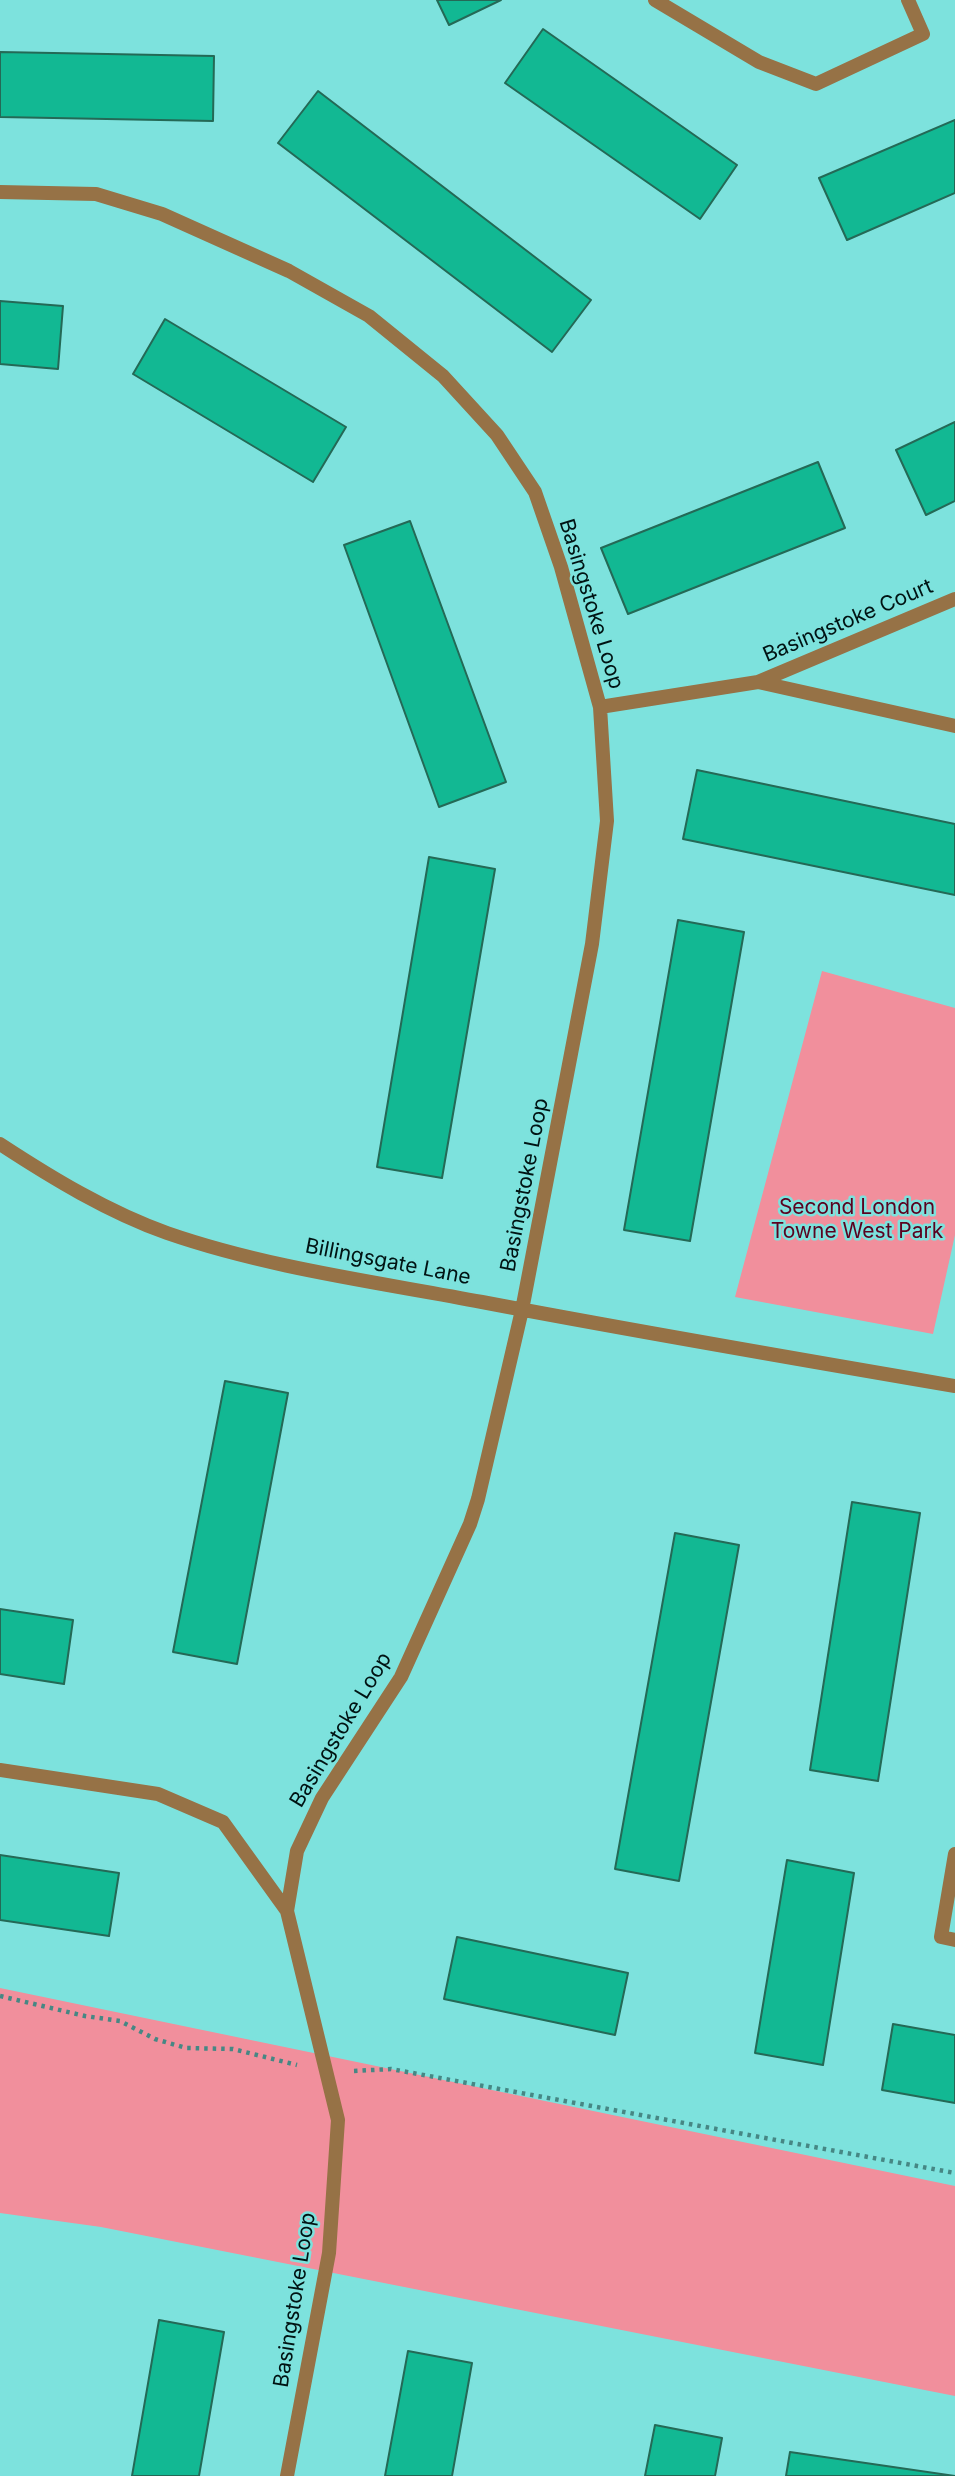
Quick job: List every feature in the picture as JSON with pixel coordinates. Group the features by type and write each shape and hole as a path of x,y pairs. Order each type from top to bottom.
{"street":[{"path":"655,0 759,62 816,85 923,34 908,0"},
{"name":"Basingstoke Loop","path":"0,192 96,194 162,214 289,271 369,316 443,376 497,435 535,492 561,567 600,707 607,821 592,944 522,1310 494,1435 470,1524 401,1677 313,1814 297,1851 287,1911 338,2120 328,2253 287,2476"},
{"name":"Basingstoke Court","path":"600,707 758,682 955,599"},
{"name":"Basingstoke Court","path":"758,682 955,726"},
{"name":"Billingsgate Lane","path":"0,1144 39,1170 94,1199 165,1232 236,1254 522,1310 955,1386"},
{"path":"0,1770 158,1794 223,1822 287,1911"},
{"path":"955,1854 940,1937 955,1940"}],"path":[{"path":"0,1996 85,2016 120,2021 155,2039 186,2048 233,2049 326,2073 391,2069 955,2173"}],"green space":[{"name":"Second London Towne West Park","path":"822,971 955,1008 955,1235 933,1334 735,1297"},
{"path":"0,1988 955,2186 955,2396 101,2227 0,2213"}],"building":[{"path":"437,0 501,0 449,25"},
{"path":"543,29 737,165 700,219 505,83"},
{"path":"0,52 214,56 213,121 0,117"},
{"path":"318,91 591,300 552,352 278,143"},
{"path":"955,120 955,193 847,240 819,178"},
{"path":"0,301 63,306 58,369 0,364"},
{"path":"165,319 346,427 313,482 133,374"},
{"path":"955,422 955,501 926,515 896,450"},
{"path":"818,462 845,528 628,614 601,548"},
{"path":"410,521 506,782 439,807 344,545"},
{"path":"697,770 955,824 955,895 683,839"},
{"path":"429,857 495,869 442,1178 377,1167"},
{"path":"678,920 744,932 690,1241 624,1230"},
{"path":"225,1381 288,1393 237,1664 173,1652"},
{"path":"852,1502 920,1513 878,1781 810,1770"},
{"path":"675,1533 739,1545 679,1881 615,1869"},
{"path":"0,1609 73,1620 64,1684 0,1674"},
{"path":"0,1855 119,1873 109,1936 0,1920"},
{"path":"787,1860 854,1873 823,2065 755,2053"},
{"path":"457,1937 628,1973 615,2035 444,1999"},
{"path":"893,2024 955,2035 955,2103 882,2090"},
{"path":"159,2320 224,2332 199,2476 132,2476"},
{"path":"408,2351 472,2363 452,2476 385,2476"},
{"path":"655,2425 722,2438 715,2476 645,2476"},
{"path":"790,2452 955,2476 786,2476"}]}
